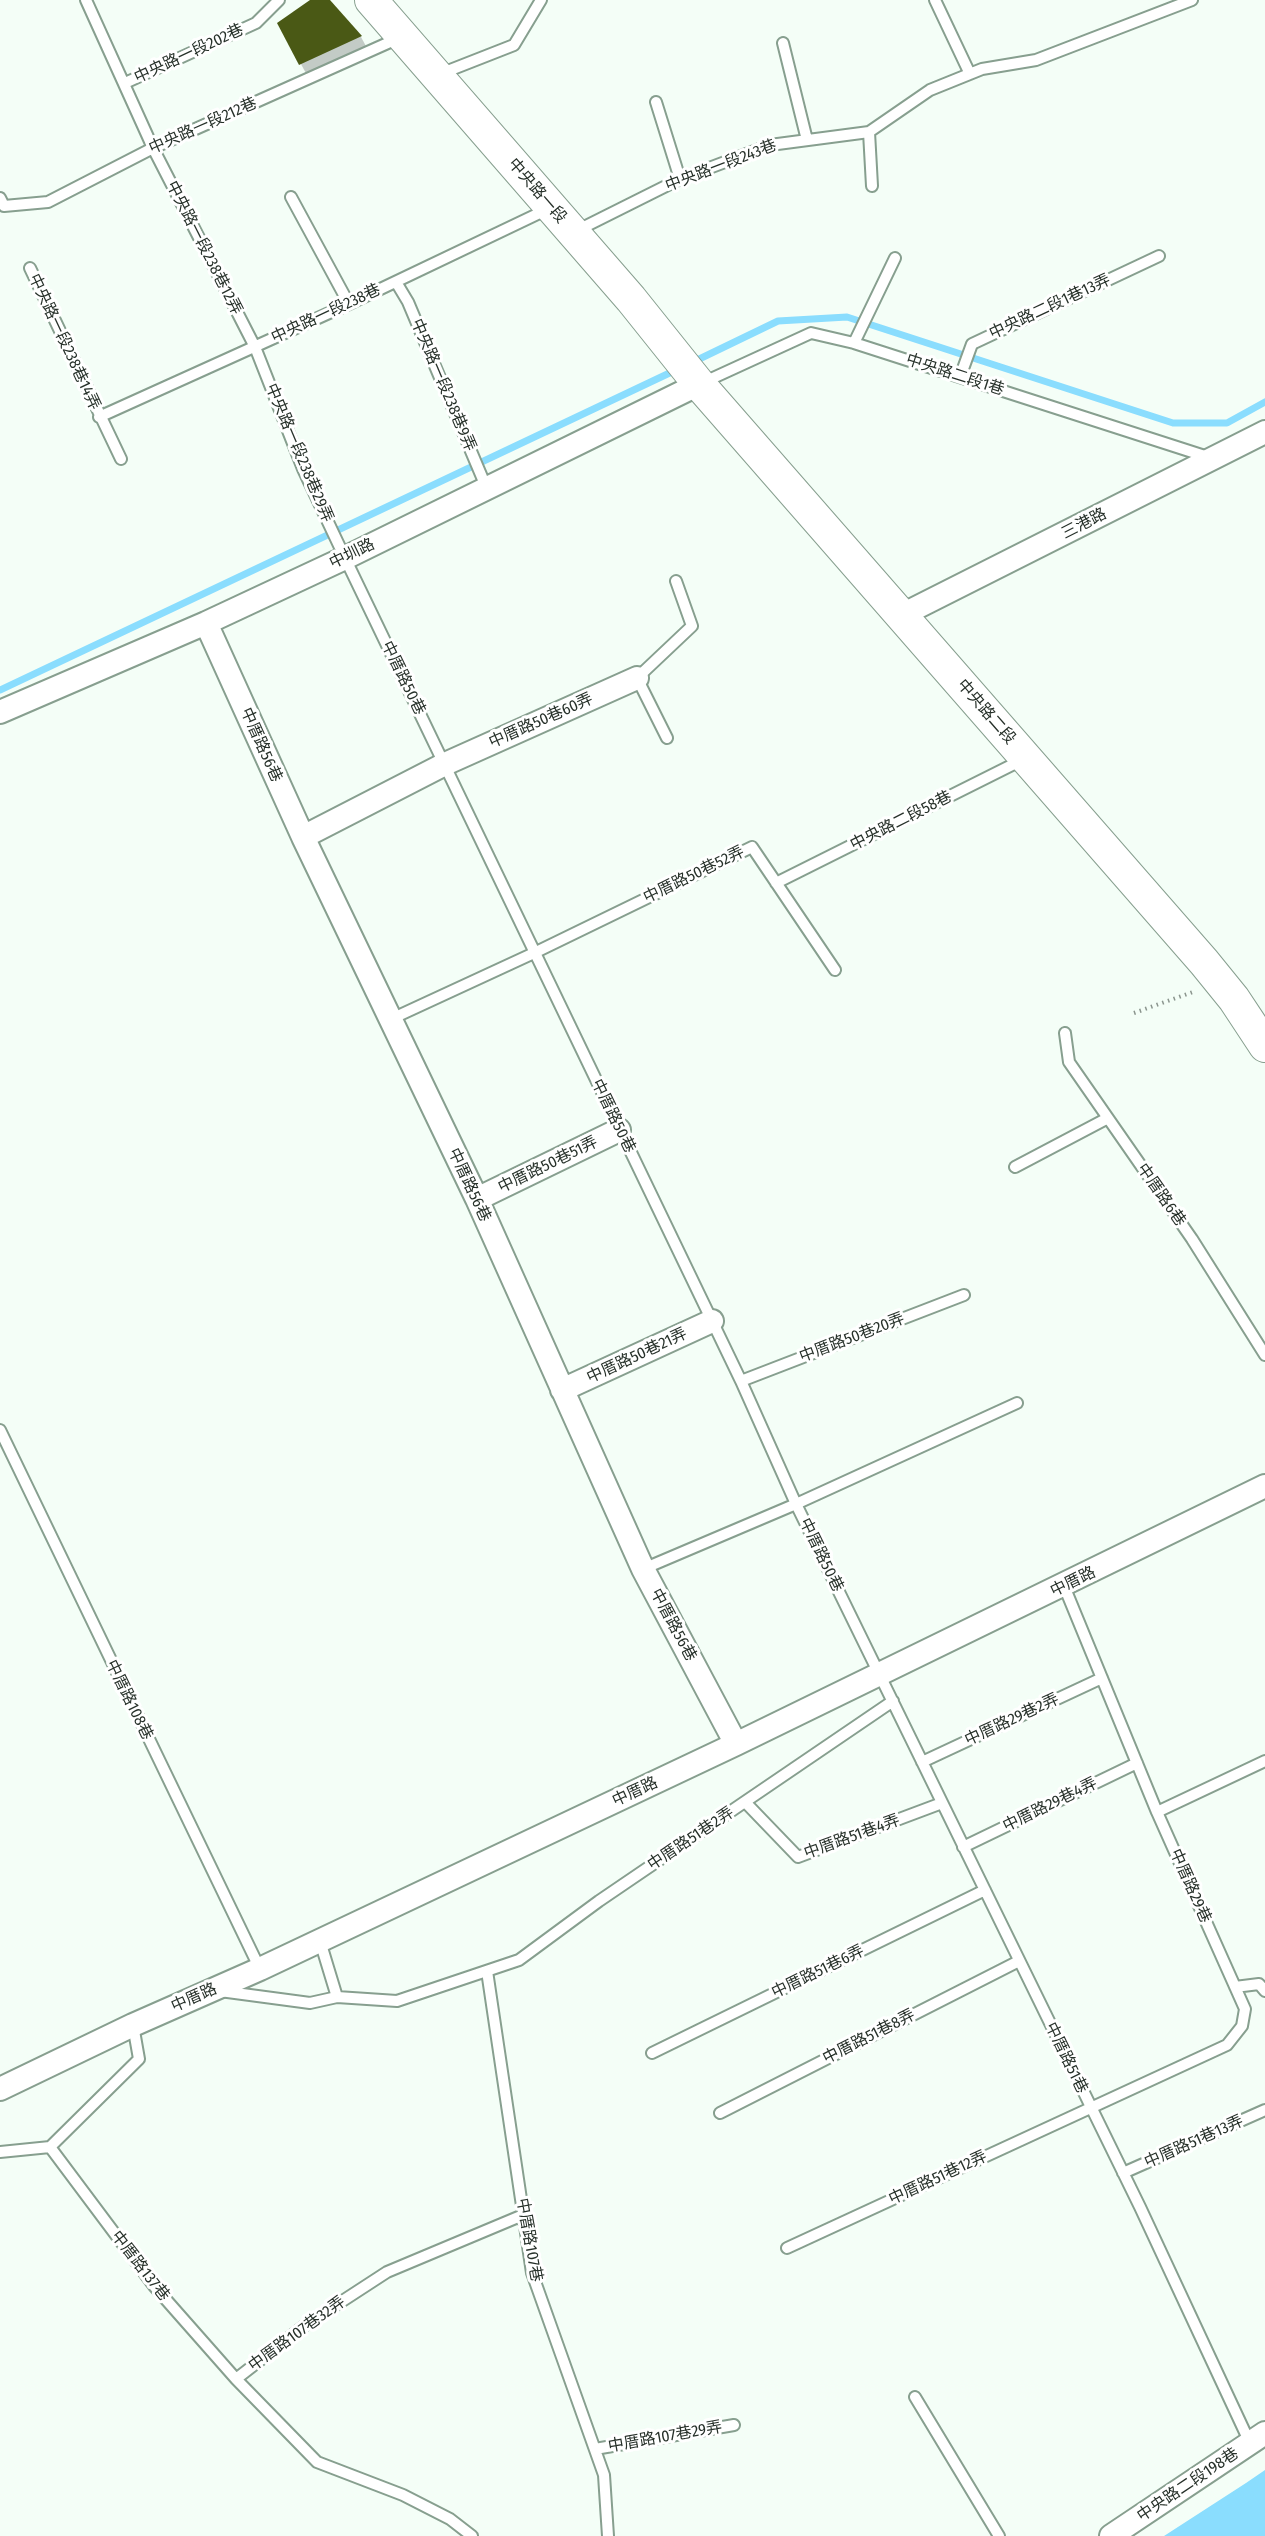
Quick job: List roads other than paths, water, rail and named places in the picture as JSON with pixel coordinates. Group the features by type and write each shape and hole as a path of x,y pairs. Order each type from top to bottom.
{"street":[{"name":"中央路一段","path":"371,0 631,299 699,384"},
{"name":"中圳路","path":"0,712 206,623 345,558 699,384"},
{"name":"中央路二段","path":"699,384 1220,982 1265,1046"},
{"name":"三港路","path":"902,615 1265,432"},
{"name":"中厝路56巷","path":"206,623 389,1020 477,1199 643,1569 736,1744"},
{"name":"中厝路50巷60弄","path":"303,837 445,764 637,678"},
{"name":"中厝路50巷51弄","path":"477,1199 619,1130"},
{"name":"中厝路50巷21弄","path":"561,1390 711,1322"},
{"name":"中厝路","path":"0,2089 134,2025 320,1941 736,1744 1265,1486"},
{"name":"中央路二段198巷","path":"1111,2536 1258,2438"}],"lane":[{"name":"中央路一段238巷12弄","path":"86,0 153,148 255,347"},
{"name":"中央路一段202巷","path":"125,83 256,23 279,0"},
{"path":"437,75 514,45 541,0"},
{"path":"935,0 970,74"},
{"name":"中央路一段243巷","path":"573,232 680,179 770,145 869,132 930,90 982,69 1036,60 1192,0"},
{"name":"中央路一段212巷","path":"2,202 48,202 153,148 402,37"},
{"path":"783,43 807,140"},
{"path":"656,102 680,179"},
{"path":"869,132 872,186"},
{"path":"291,197 349,304"},
{"name":"中央路一段238巷","path":"99,417 349,304 551,208"},
{"name":"中央路二段1巷13弄","path":"960,377 972,344 1159,256"},
{"path":"854,343 895,258"},
{"name":"中央路一段238巷14弄","path":"30,268 121,459"},
{"name":"中央路一段238巷9弄","path":"396,282 408,302 488,489"},
{"name":"中央路二段1巷","path":"699,384 812,333 854,343 1214,459"},
{"name":"中央路一段238巷29弄","path":"255,347 303,469 345,558"},
{"name":"中厝路50巷","path":"345,558 741,1381 796,1504 879,1675"},
{"name":"中厝路50巷60弄","path":"637,678 692,626 676,581"},
{"path":"637,678 667,738"},
{"name":"中央路二段58巷","path":"776,884 1026,758"},
{"name":"中厝路50巷52弄","path":"534,953 752,847 835,970"},
{"path":"389,1020 534,953"},
{"name":"中厝路6巷","path":"1065,1033 1069,1062 1192,1239 1265,1355"},
{"path":"1015,1167 1108,1118"},
{"name":"中厝路50巷20弄","path":"741,1381 964,1295"},
{"path":"643,1569 796,1504 1017,1403"},
{"name":"中厝路108巷","path":"0,1430 260,1969"},
{"name":"中厝路29巷","path":"1064,1586 1157,1812 1245,2009 1242,2026 1227,2045 1090,2108"},
{"name":"中厝路51巷","path":"879,1675 1090,2108 1258,2438"},
{"name":"中厝路29巷2弄","path":"922,1762 1102,1678"},
{"name":"中厝路51巷2弄","path":"211,1990 310,2003 337,1997 396,2001 519,1960 599,1902 892,1701"},
{"path":"1157,1812 1265,1761"},
{"name":"中厝路29巷4弄","path":"963,1847 1137,1763"},
{"name":"中厝路51巷4弄","path":"746,1803 798,1857 942,1803"},
{"name":"中厝路51巷6弄","path":"652,2053 985,1890"},
{"path":"320,1941 337,1997"},
{"name":"中厝路51巷8弄","path":"720,2113 1019,1961"},
{"name":"中厝路107巷","path":"487,1971 532,2273 604,2475 608,2536"},
{"path":"1235,1987 1259,1984 1265,1991"},
{"path":"0,2152 50,2147 139,2059 134,2025"},
{"name":"中厝路51巷12弄","path":"787,2248 1090,2108"},
{"name":"中厝路51巷13弄","path":"1123,2173 1265,2110"},
{"name":"中厝路137巷","path":"50,2147 154,2286 236,2379"},
{"name":"中厝路107巷32弄","path":"472,2536 450,2519 403,2495 317,2462 236,2379 304,2326 387,2272 523,2215"},
{"path":"915,2397 999,2536"},
{"name":"中厝路107巷29弄","path":"595,2449 734,2425"}],"water":[{"path":"1265,2470 1265,2536 1164,2536 1246,2483"}],"waterway":[{"path":"691,363 778,321 847,317 1173,423 1227,423 1265,402"},
{"path":"0,690 678,369"}]}
